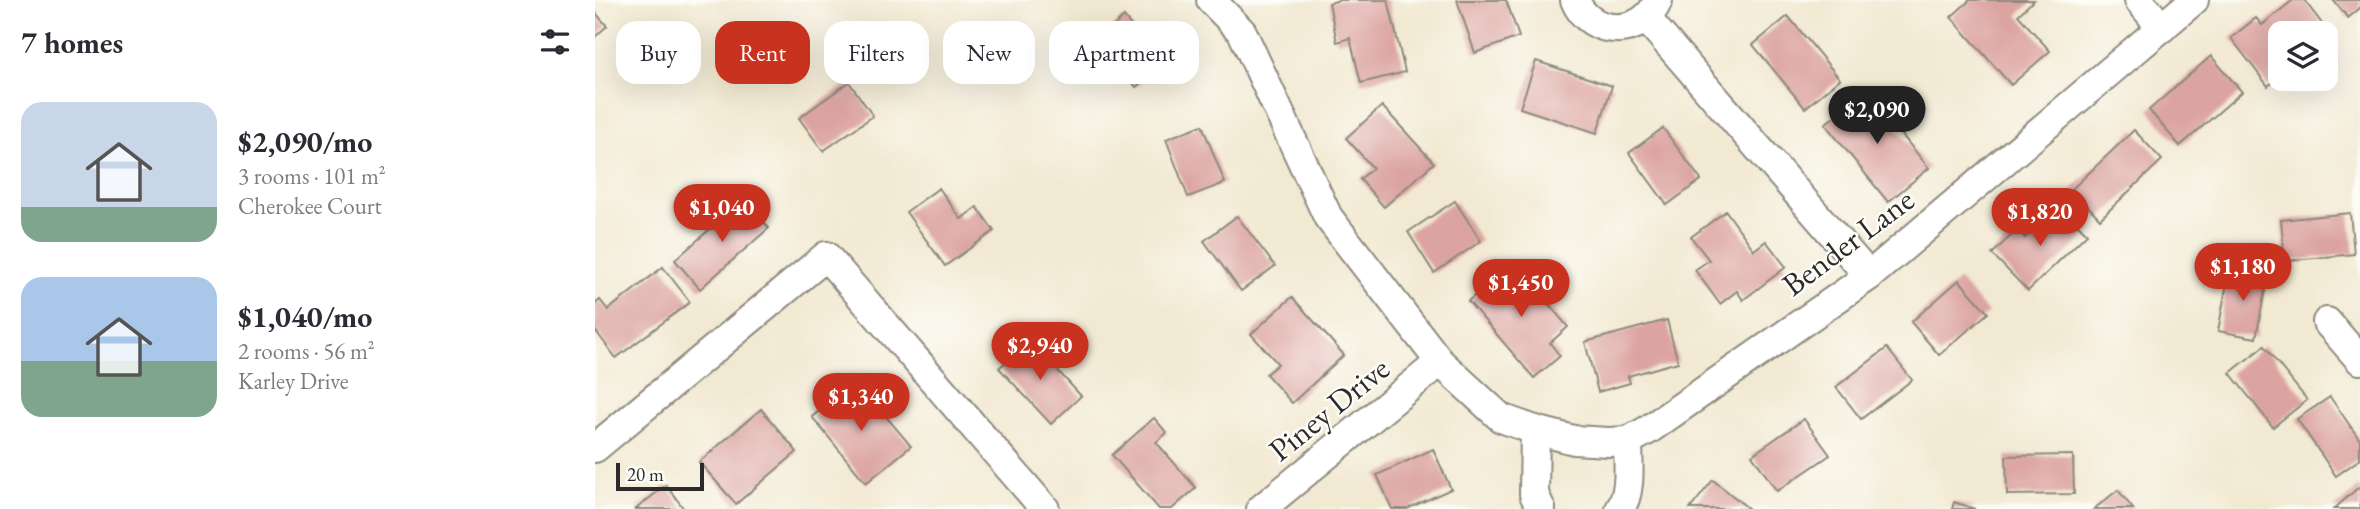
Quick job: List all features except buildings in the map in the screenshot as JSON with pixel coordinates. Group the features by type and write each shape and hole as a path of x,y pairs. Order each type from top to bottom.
{"street":[{"path":"1211,0 1242,32 1328,217 1440,362 1501,418 1574,440 1628,441 1628,478 1625,502 1620,509"},
{"path":"1575,0 1586,18 1600,26 1616,30 1633,26 1652,9 1869,276"},
{"path":"2139,0 2162,28"},
{"name":"Bender Lane","path":"1628,441 1869,276 2194,0"},
{"path":"595,448 826,256 1045,509"},
{"path":"2327,322 2360,360"},
{"name":"Piney Drive","path":"1261,509 1440,362"},
{"path":"1535,430 1534,494 1541,509"}]}
